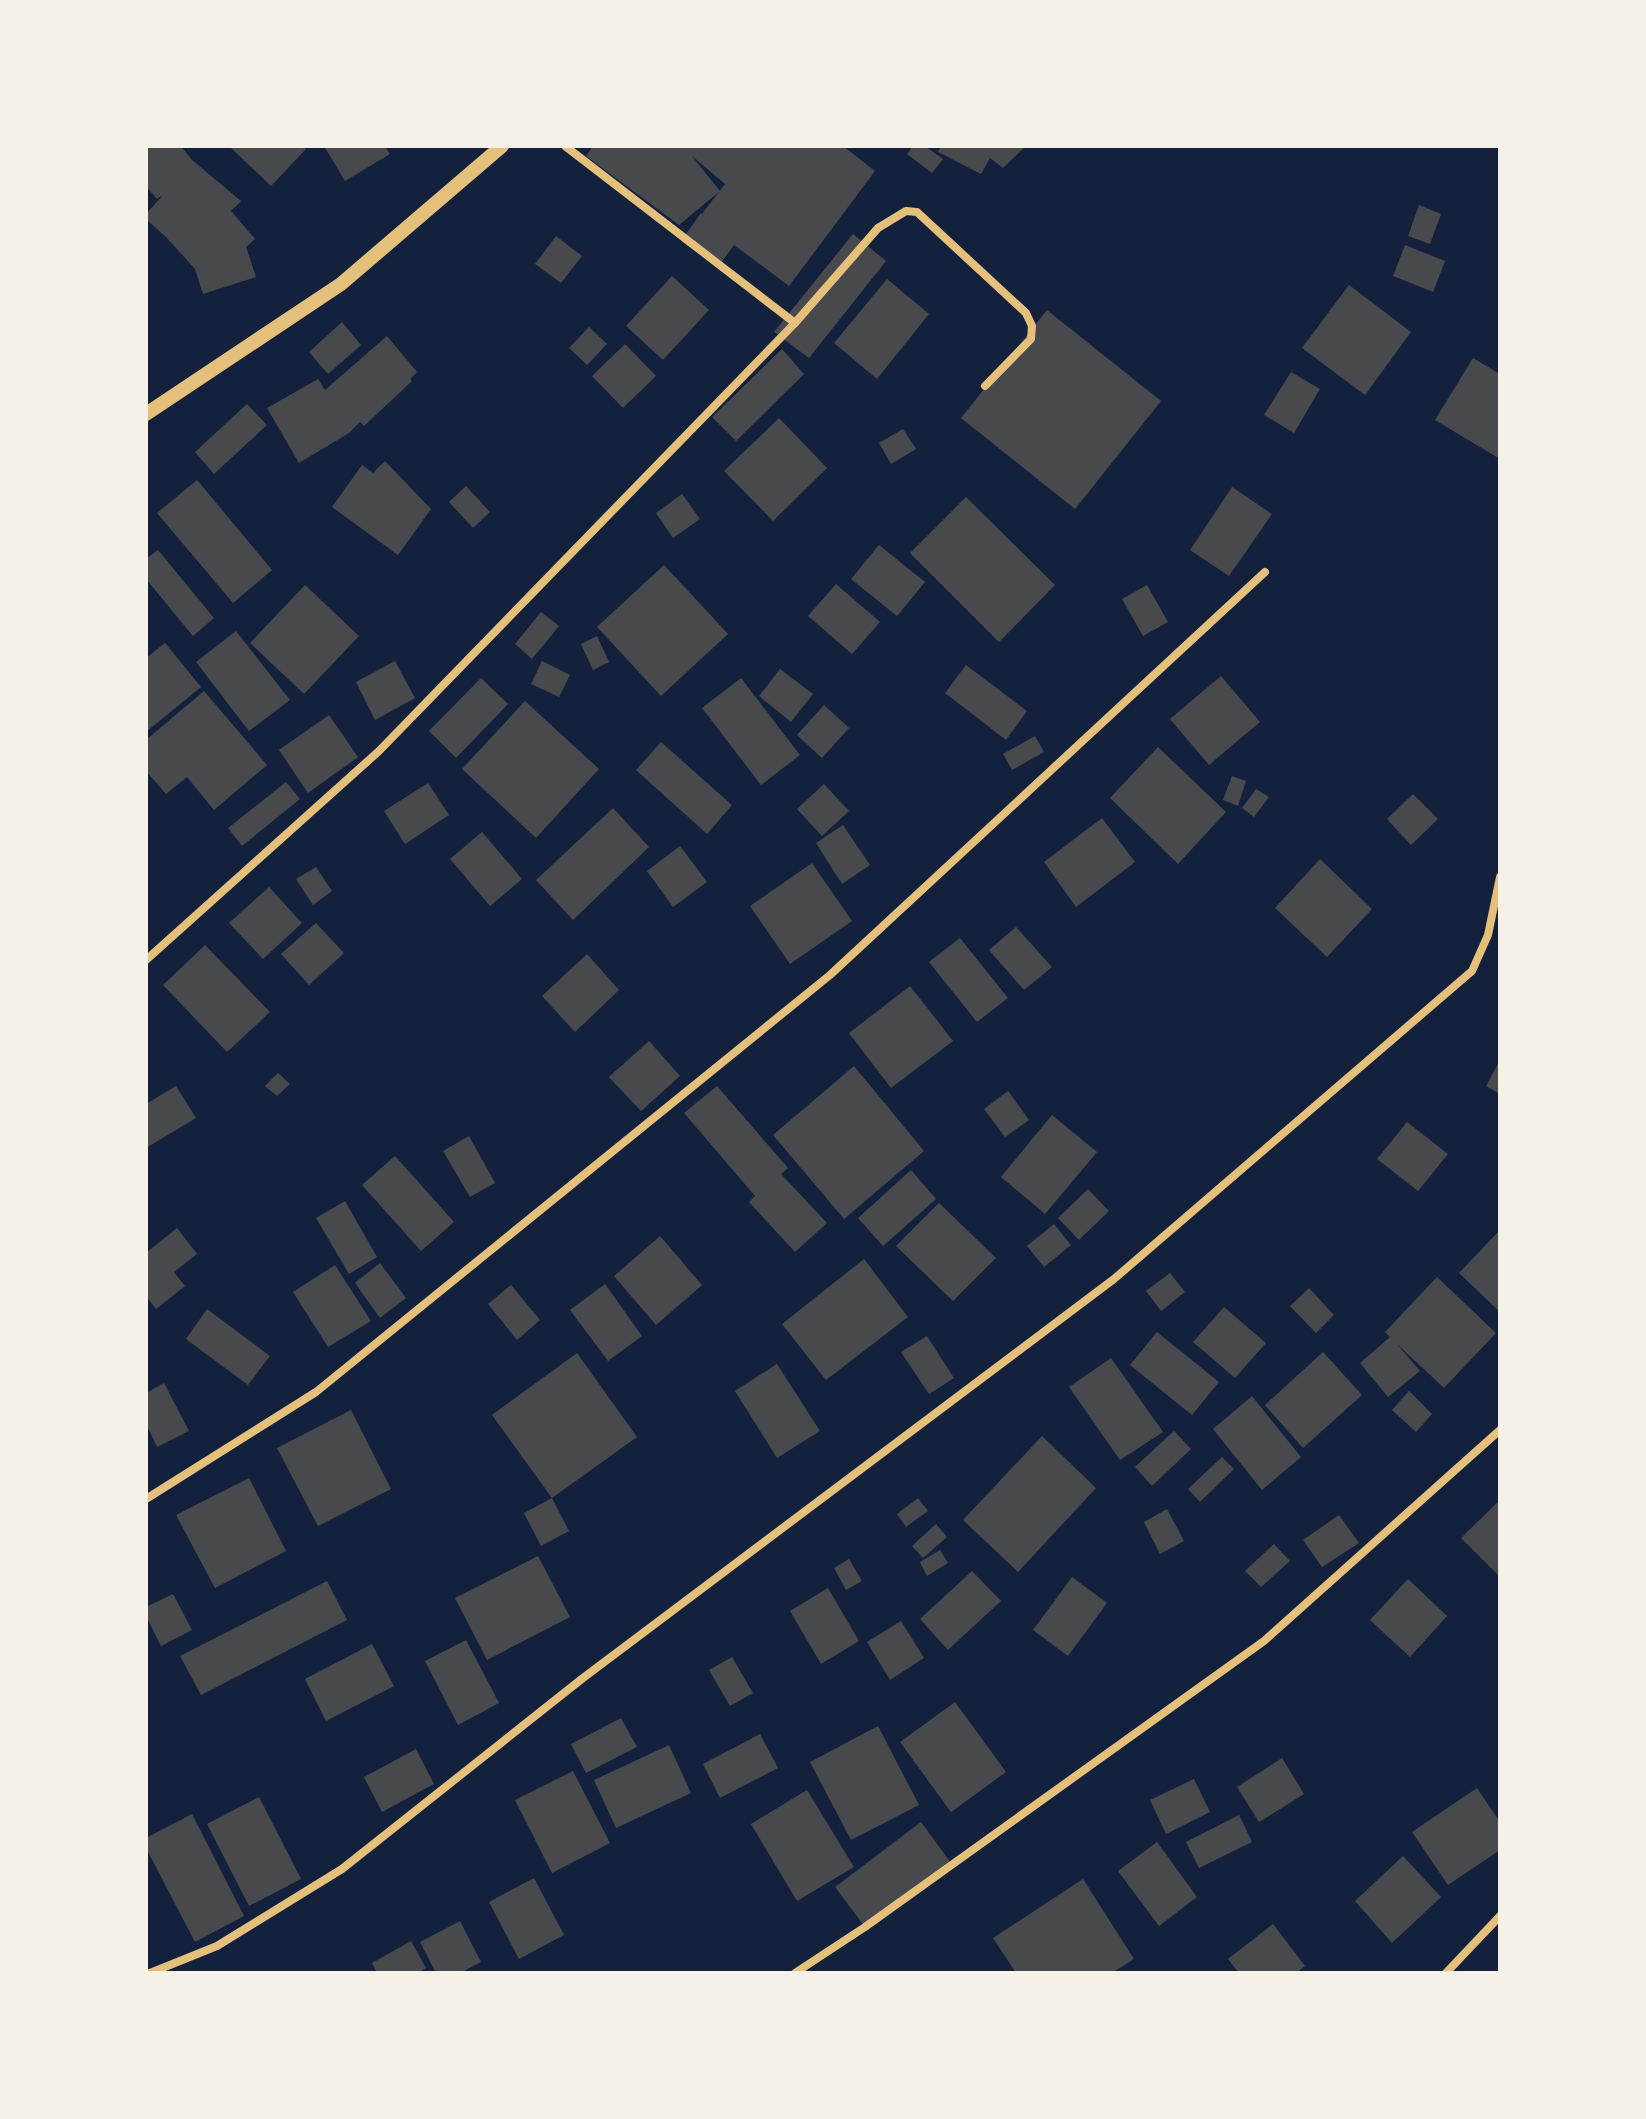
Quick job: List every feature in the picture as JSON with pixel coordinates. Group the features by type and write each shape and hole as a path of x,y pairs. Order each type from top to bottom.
{"street":[{"path":"146,414 341,284 502,146"},
{"path":"565,146 795,323"},
{"path":"146,960 379,751 795,323 878,228 906,211 917,212 1026,313 1032,326 1031,339 985,386"},
{"path":"146,1499 316,1392 830,975 1265,572"},
{"path":"150,1973 217,1946 342,1869 583,1678 1114,1279 1472,971 1488,935 1500,877"},
{"path":"795,1973 865,1927 1264,1641 1500,1430"},
{"path":"1446,1973 1500,1916"}],"building":[{"path":"146,146 181,146 192,160 241,201 231,211 255,239 246,247 256,277 203,294 195,269 146,219 146,214 163,195 157,199 146,186"},
{"path":"229,146 302,146 306,149 271,186"},
{"path":"324,146 385,146 390,154 345,181"},
{"path":"593,146 843,146 875,171 789,286 734,245 718,267 681,241 719,192 679,225 586,156","holes":["691,155 725,184 720,191"]},
{"path":"913,146 925,146 943,159 932,173 907,154"},
{"path":"941,146 1026,146 1003,168 990,158 981,174 938,152"},
{"path":"1419,205 1441,214 1430,244 1408,236"},
{"path":"853,234 886,261 809,358 774,332"},
{"path":"556,236 582,256 561,283 535,264"},
{"path":"1405,245 1445,261 1433,292 1393,276"},
{"path":"672,276 709,310 663,360 626,326"},
{"path":"887,279 929,314 877,379 834,343"},
{"path":"1349,285 1411,332 1365,395 1302,348"},
{"path":"1047,310 1161,401 1075,509 961,418"},
{"path":"342,322 361,345 328,374 309,352"},
{"path":"589,327 607,344 587,365 569,348"},
{"path":"387,336 417,372 410,379 412,381 364,426 360,422 349,433 299,463 267,408 318,379 325,390"},
{"path":"625,344 656,376 623,408 592,376"},
{"path":"782,349 804,374 736,441 712,417"},
{"path":"1473,358 1500,374 1500,459 1435,420"},
{"path":"1291,372 1320,389 1294,433 1264,415"},
{"path":"247,404 267,425 214,474 195,452"},
{"path":"779,418 827,468 773,521 724,471"},
{"path":"903,429 916,449 891,464 879,443"},
{"path":"385,461 431,509 398,555 332,507 362,465 373,473"},
{"path":"197,480 272,570 233,603 157,513"},
{"path":"466,486 490,512 473,528 449,502"},
{"path":"1232,487 1272,514 1229,576 1190,550"},
{"path":"682,494 700,519 673,538 656,513"},
{"path":"966,497 1055,585 999,642 910,553"},
{"path":"879,545 925,582 897,616 851,579"},
{"path":"158,550 214,618 193,636 146,579 146,559"},
{"path":"664,565 728,634 661,696 597,627"},
{"path":"836,584 880,622 852,654 808,616"},
{"path":"305,585 359,636 304,694 250,643"},
{"path":"1147,585 1168,622 1143,636 1122,599"},
{"path":"541,612 559,626 532,659 515,644"},
{"path":"236,631 290,700 249,731 196,662"},
{"path":"597,636 609,662 593,670 581,644"},
{"path":"165,643 201,687 146,732 146,658"},
{"path":"395,661 415,698 375,720 356,682"},
{"path":"542,661 570,675 559,697 531,684"},
{"path":"966,665 1027,711 1006,740 945,693"},
{"path":"780,669 813,694 791,722 759,696"},
{"path":"1221,676 1260,722 1209,765 1170,719"},
{"path":"481,678 508,704 456,758 429,731"},
{"path":"741,678 800,755 761,785 702,708"},
{"path":"204,691 267,765 214,810 187,777 166,794 146,771 146,740"},
{"path":"525,701 599,769 536,838 462,769"},
{"path":"824,705 849,728 822,758 797,735"},
{"path":"329,715 358,757 308,793 279,750"},
{"path":"1035,736 1044,752 1012,770 1003,754"},
{"path":"661,742 732,805 707,834 636,770"},
{"path":"1158,747 1226,812 1178,864 1110,798"},
{"path":"1232,776 1246,781 1238,806 1223,800"},
{"path":"286,782 300,799 242,846 228,828"},
{"path":"428,783 449,815 405,844 384,811"},
{"path":"824,784 849,811 822,836 797,809"},
{"path":"1256,789 1269,797 1254,817 1242,808"},
{"path":"1413,794 1438,819 1411,845 1387,819"},
{"path":"613,808 649,847 573,920 536,880"},
{"path":"1102,818 1135,862 1076,907 1044,862"},
{"path":"843,825 870,865 842,884 816,843"},
{"path":"482,832 522,879 490,906 450,859"},
{"path":"680,846 707,882 673,907 647,871"},
{"path":"1320,859 1372,909 1327,957 1275,908"},
{"path":"812,863 852,921 790,964 750,906"},
{"path":"316,867 332,891 313,905 296,879"},
{"path":"269,887 302,923 263,959 229,923"},
{"path":"316,923 344,953 309,985 281,954"},
{"path":"1016,927 1052,967 1024,990 989,950"},
{"path":"960,938 1008,998 977,1022 929,962"},
{"path":"205,945 270,1012 227,1052 163,985"},
{"path":"587,954 619,990 575,1032 542,996"},
{"path":"910,986 953,1041 891,1088 849,1033"},
{"path":"649,1041 680,1076 641,1111 609,1077"},
{"path":"1500,1060 1500,1094 1486,1086"},
{"path":"854,1066 924,1151 844,1219 773,1135"},
{"path":"278,1073 290,1084 277,1096 265,1086"},
{"path":"176,1086 196,1118 146,1148 146,1104"},
{"path":"717,1086 788,1168 781,1174 827,1223 795,1252 749,1202 755,1196 684,1113"},
{"path":"1008,1091 1029,1120 1005,1137 984,1109"},
{"path":"1052,1115 1097,1152 1045,1214 1001,1177"},
{"path":"1407,1122 1448,1154 1418,1191 1377,1159"},
{"path":"469,1136 495,1183 470,1197 443,1151"},
{"path":"395,1156 454,1222 421,1251 362,1185"},
{"path":"911,1170 936,1199 883,1246 858,1218"},
{"path":"1088,1189 1109,1211 1079,1240 1058,1218"},
{"path":"345,1201 377,1257 349,1274 316,1218"},
{"path":"939,1203 996,1258 953,1301 896,1246"},
{"path":"1054,1224 1071,1245 1044,1267 1027,1246"},
{"path":"177,1228 197,1254 174,1272 185,1286 156,1309 146,1296 146,1253"},
{"path":"1500,1230 1500,1312 1459,1273"},
{"path":"660,1236 702,1285 656,1325 614,1276"},
{"path":"864,1259 908,1317 826,1380 782,1324"},
{"path":"380,1263 406,1298 380,1318 355,1283"},
{"path":"335,1265 371,1321 328,1347 293,1292"},
{"path":"1170,1273 1185,1292 1161,1311 1146,1291"},
{"path":"1437,1277 1496,1333 1444,1388 1397,1344 1420,1371 1388,1397 1360,1363 1390,1337 1385,1332"},
{"path":"605,1284 642,1336 608,1361 570,1310"},
{"path":"511,1285 540,1320 517,1340 488,1304"},
{"path":"1309,1288 1334,1315 1316,1333 1290,1306"},
{"path":"1224,1307 1266,1343 1235,1378 1193,1342"},
{"path":"207,1309 270,1356 248,1385 186,1339"},
{"path":"1157,1332 1219,1382 1192,1415 1130,1365"},
{"path":"927,1336 954,1378 929,1394 901,1352"},
{"path":"1323,1352 1362,1395 1303,1448 1265,1405"},
{"path":"577,1353 637,1437 552,1498 492,1415"},
{"path":"1111,1358 1163,1432 1120,1460 1069,1387"},
{"path":"777,1364 820,1431 777,1458 735,1391"},
{"path":"164,1383 189,1431 157,1447 146,1424 146,1393"},
{"path":"1409,1391 1432,1414 1416,1432 1392,1410"},
{"path":"1252,1396 1301,1457 1262,1490 1213,1429"},
{"path":"351,1410 391,1489 318,1526 277,1448"},
{"path":"1174,1431 1191,1449 1152,1486 1135,1467"},
{"path":"1042,1436 1096,1488 1018,1572 963,1520"},
{"path":"1222,1457 1234,1469 1200,1502 1188,1489"},
{"path":"249,1478 286,1551 215,1588 176,1515"},
{"path":"552,1498 569,1531 541,1546 524,1513"},
{"path":"918,1498 928,1511 906,1527 897,1514"},
{"path":"1500,1500 1500,1577 1461,1538"},
{"path":"1167,1509 1184,1541 1160,1554 1144,1522"},
{"path":"1339,1515 1359,1543 1322,1567 1303,1540"},
{"path":"936,1524 947,1537 923,1558 912,1546"},
{"path":"1274,1544 1290,1561 1261,1587 1245,1571"},
{"path":"940,1550 948,1563 927,1576 920,1562"},
{"path":"538,1556 570,1617 487,1660 455,1598"},
{"path":"849,1559 862,1581 846,1590 834,1568"},
{"path":"972,1571 1001,1601 948,1650 920,1619"},
{"path":"1072,1577 1107,1603 1068,1656 1033,1630"},
{"path":"1408,1579 1447,1616 1410,1657 1370,1620"},
{"path":"327,1581 347,1620 201,1695 180,1656"},
{"path":"828,1588 859,1641 821,1664 790,1611"},
{"path":"173,1594 192,1630 161,1646 146,1616 146,1607"},
{"path":"901,1621 924,1658 890,1680 867,1642"},
{"path":"466,1640 499,1703 458,1725 425,1661"},
{"path":"372,1644 394,1686 326,1721 305,1679"},
{"path":"732,1657 753,1693 730,1706 709,1670"},
{"path":"955,1702 1006,1772 951,1812 900,1742"},
{"path":"621,1718 637,1747 586,1773 571,1744"},
{"path":"878,1726 919,1805 851,1840 810,1762"},
{"path":"760,1734 778,1768 720,1798 703,1764"},
{"path":"669,1745 691,1793 616,1828 594,1780"},
{"path":"416,1749 434,1784 382,1812 364,1777"},
{"path":"1282,1758 1304,1794 1259,1822 1237,1787"},
{"path":"573,1771 610,1843 552,1873 515,1800"},
{"path":"1194,1779 1210,1812 1166,1834 1150,1800"},
{"path":"1477,1788 1500,1822 1500,1850 1448,1885 1412,1832"},
{"path":"807,1790 854,1867 797,1901 751,1824"},
{"path":"259,1797 301,1879 249,1906 207,1824"},
{"path":"192,1814 244,1916 195,1942 146,1848 146,1838"},
{"path":"1239,1815 1252,1842 1199,1868 1186,1842"},
{"path":"921,1822 951,1863 865,1927 835,1887"},
{"path":"1157,1842 1197,1897 1159,1926 1118,1871"},
{"path":"1403,1856 1441,1897 1392,1943 1355,1901"},
{"path":"534,1878 564,1935 519,1959 489,1902"},
{"path":"1083,1879 1134,1959 1112,1973 1016,1973 993,1938"},
{"path":"460,1921 481,1962 460,1973 436,1973 420,1942"},
{"path":"1273,1924 1305,1966 1296,1973 1239,1973 1228,1959"},
{"path":"411,1941 426,1968 417,1973 377,1973 372,1963"}]}
